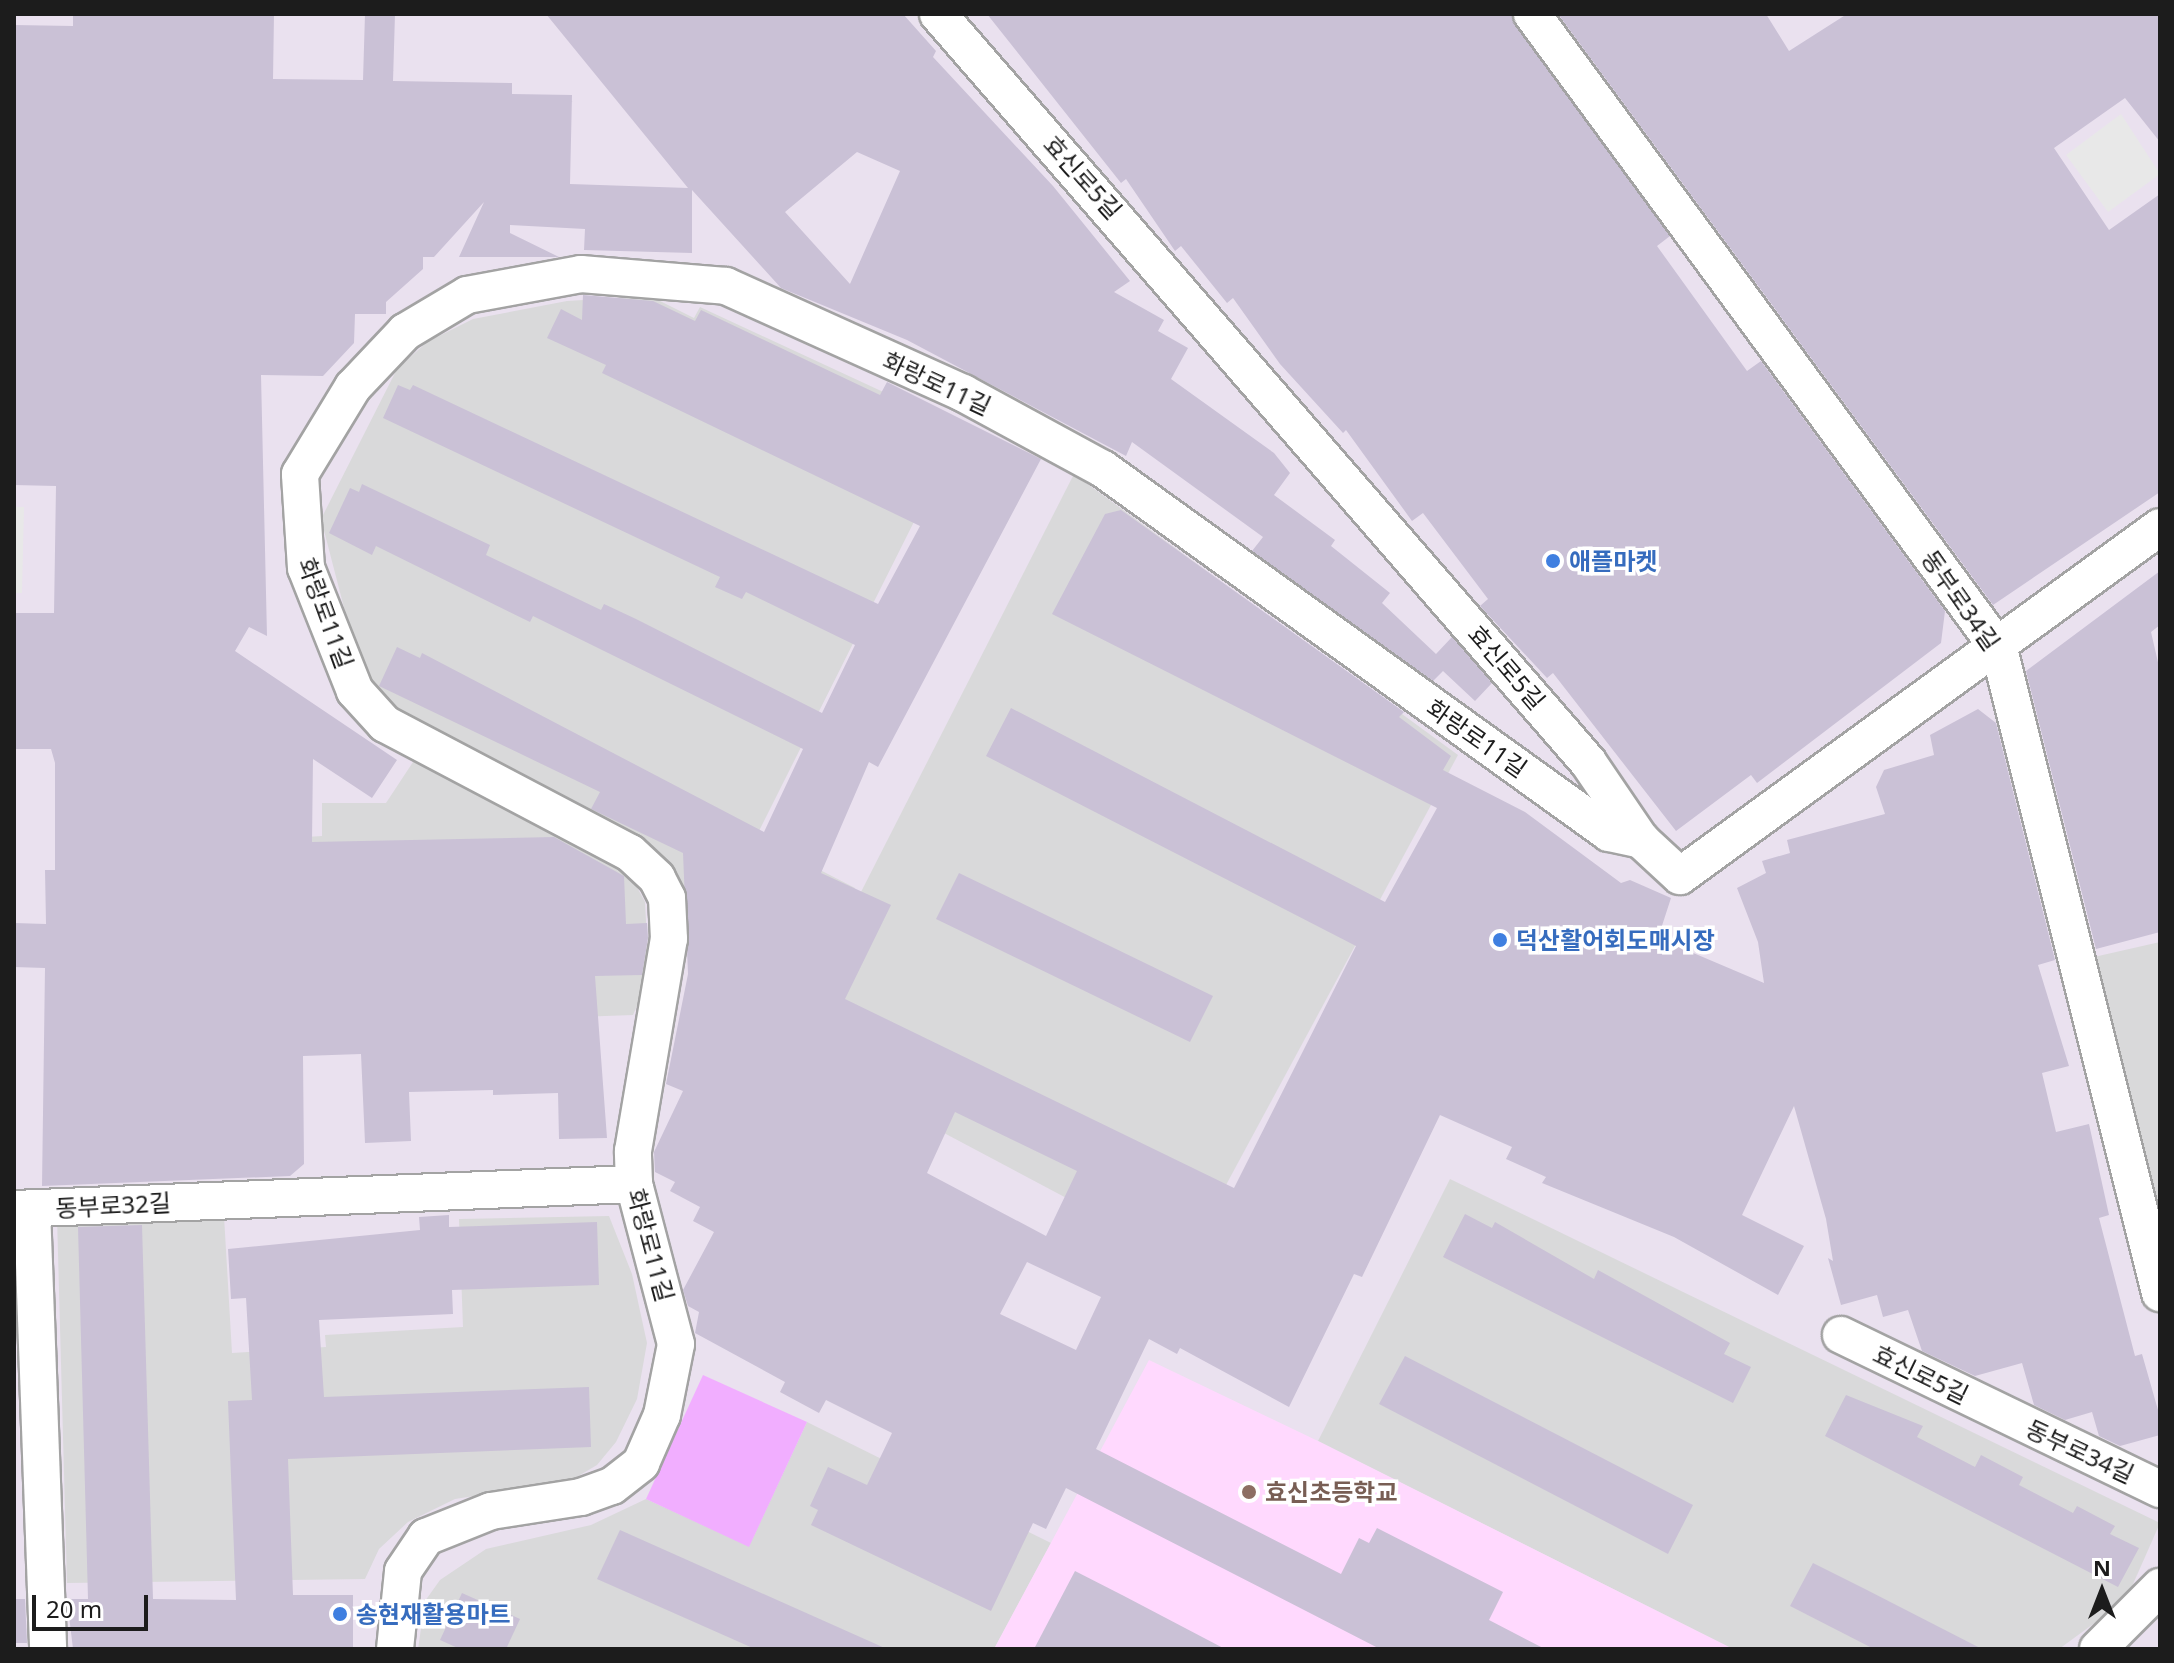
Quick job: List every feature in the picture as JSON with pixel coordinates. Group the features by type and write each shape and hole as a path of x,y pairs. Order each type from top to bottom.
{"street":[{"name":"효신로5길","path":"938,14 1588,762 1641,840 1680,876 1999,649 2160,527"},
{"name":"동부로34길","path":"1532,14 1999,649 2160,1293"},
{"name":"화랑로11길","path":"395,1649 403,1571 426,1537 480,1514 581,1497 612,1486 641,1463 662,1415 676,1344 634,1184 635,1118 669,939 667,898 657,878 630,853 385,724 355,691 306,568 300,474 353,387 405,332 467,295 581,274 726,286 963,393 1103,469 1609,833 1641,840"},
{"name":"동부로32길","path":"48,1649 23,1209 634,1184"},
{"name":"효신로5길","path":"1841,1335 2000,1413"},
{"name":"동부로34길","path":"2000,1413 2160,1489"},
{"path":"2098,1649 2160,1587"}],"shaded area":[{"path":"2121,114 2160,174 2108,212 2066,155"},
{"path":"650,296 694,318 700,307 961,428 756,837 855,888 823,953 683,887 639,839 383,706 355,650 321,519 397,369 427,342 473,319 567,301"},
{"path":"1074,474 1458,755 1185,1261 782,1047"},
{"path":"14,507 24,507 22,593 14,593"},
{"path":"415,759 625,865 645,902 649,979 633,1015 329,1026 306,837 322,836 322,803 386,803"},
{"path":"2160,942 2160,1217 2094,957"},
{"path":"1450,1179 2160,1523 2126,1600 2059,1649 1733,1649 1318,1441"},
{"path":"224,1216 232,1353 326,1347 325,1335 463,1327 459,1219 609,1216 632,1274 647,1343 637,1399 616,1442 597,1465 570,1481 455,1499 408,1522 379,1549 365,1579 67,1583 57,1217"},
{"name":"효신초등학교","path":"1149,1360 1318,1441 1733,1649 994,1649"},
{"path":"807,1422 1051,1543 994,1649 418,1649 425,1601 440,1580 486,1549 591,1525 646,1499 749,1546"}],"sand":[{"path":"703,1375 807,1422 749,1547 646,1499"}],"building":[{"path":"73,14 274,14 273,79 363,80 365,14 395,14 393,81 512,83 512,94 572,95 570,184 688,188 546,14 903,14 936,51 933,57 1053,186 1130,281 1114,292 1164,320 1158,331 1188,348 1171,379 1274,453 1290,473 1274,495 1335,540 1331,546 1390,593 1382,603 1436,654 1452,637 1492,683 1475,701 1443,671 1433,681 1252,551 1263,537 1132,442 1126,456 907,340 781,288 692,190 692,253 584,250 585,229 510,225 510,233 559,257 459,257 484,202 434,257 423,257 423,269 386,302 386,314 355,314 354,343 323,376 261,375 267,636 249,627 235,651 397,760 372,798 313,759 312,842 554,837 624,876 626,924 647,923 648,938 642,975 595,976 607,1138 559,1139 558,1093 493,1095 493,1090 409,1092 411,1141 365,1143 361,1054 303,1056 304,1164 290,1176 42,1186 45,968 14,967 14,923 46,924 45,870 55,870 55,763 51,749 14,749 14,613 54,613 56,486 14,485 14,25 73,26","holes":["857,152 900,171 850,284 785,212"]},
{"path":"987,14 1511,14 1670,236 1657,246 1747,371 1761,361 1945,611 1941,643 1757,783 1751,775 1676,831 1553,673 1547,678 1480,606 1488,599 1423,513 1412,521 1346,430 1343,433 1280,364 1233,298 1227,303 1181,246 1175,251 1126,179 1121,183"},
{"path":"1558,14 1766,14 1789,51 1847,14 2160,14 2160,142 2125,98 2054,148 2109,230 2160,194 2160,492 1993,605"},
{"path":"583,295 653,301 695,321 701,310 880,395 887,382 1041,459 878,767 869,762 821,873 891,905 845,999 1234,1188 1356,946 986,756 1011,708 1385,902 1437,808 1052,614 1105,514 1121,510 1404,712 1399,717 1451,756 1443,770 1525,812 1621,883 1630,880 1671,898 1658,938 1764,983 1758,942 1737,888 1766,873 1762,861 1790,853 1787,840 1885,814 1876,787 1884,770 1934,755 1930,735 1978,709 1996,723 2055,960 2038,965 2069,1066 2042,1073 2056,1132 2089,1124 2109,1215 2099,1218 2135,1356 2142,1354 2160,1417 2160,1435 2120,1446 2099,1436 2092,1412 2065,1420 2034,1405 2022,1363 1975,1376 1922,1351 1908,1310 1883,1317 1877,1295 1841,1305 1828,1258 1833,1261 1826,1219 1794,1106 1742,1215 1804,1246 1778,1295 1674,1237 1542,1183 1546,1177 1506,1159 1512,1147 1440,1115 1362,1277 1354,1274 1289,1407 1180,1348 1177,1354 1149,1339 1096,1449 1341,1574 1359,1538 1369,1543 1377,1528 1503,1592 1489,1620 1545,1649 1380,1649 1066,1488 1046,1529 1033,1523 991,1611 811,1525 818,1510 810,1506 828,1467 867,1485 892,1433 826,1400 819,1413 780,1392 785,1382 695,1333 699,1312 688,1306 683,1290 714,1232 693,1221 700,1207 670,1191 675,1182 655,1172 654,1152 683,1091 666,1084 688,974 683,853 591,809 600,792 379,686 397,647 420,658 422,653 764,832 803,749 533,616 530,622 376,546 372,555 329,533 350,488 359,492 362,484 490,545 486,555 601,610 604,604 636,619 822,713 855,645 746,592 742,599 715,587 720,577 383,418 398,385 410,390 413,385 878,604 920,526 602,373 606,365 547,338 561,309 582,320","holes":["955,1112 1077,1171 1046,1236 927,1173","1027,1262 1101,1297 1076,1350 1000,1314"]},
{"path":"2160,571 2160,625 2151,632 2160,671 2160,932 2096,949 2026,671"},
{"path":"959,873 1213,996 1190,1042 936,919"},
{"path":"1465,1214 1492,1228 1495,1222 1594,1279 1598,1270 1730,1343 1724,1354 1751,1367 1733,1403 1443,1257"},
{"path":"449,1215 449,1227 597,1222 599,1285 452,1290 453,1314 319,1320 324,1397 589,1387 591,1447 288,1459 293,1595 353,1595 353,1649 73,1649 67,1599 88,1599 78,1227 142,1225 153,1599 236,1600 228,1401 252,1400 246,1298 231,1299 228,1249 420,1230 419,1217"},
{"path":"1405,1356 1693,1505 1668,1554 1379,1404"},
{"path":"1846,1395 1923,1426 1917,1437 1975,1467 1981,1455 2023,1477 2019,1485 2073,1513 2077,1506 2115,1526 2110,1534 2139,1548 2118,1587 1825,1436"},
{"path":"620,1530 887,1649 755,1649 597,1579"},
{"path":"1813,1563 1982,1649 1874,1649 1790,1606"},
{"path":"1075,1571 1124,1596 1225,1649 1034,1649"},
{"path":"462,1593 520,1619 506,1649 460,1649 440,1640"},
{"path":"14,1599 25,1599 27,1643 14,1643"}],"place":[{"name":"애플마켓","path":"1553,561"},
{"name":"덕산활어회도매시장","path":"1500,940"},
{"name":"효신초등학교","path":"1249,1492"},
{"name":"송현재활용마트","path":"340,1614"}]}
